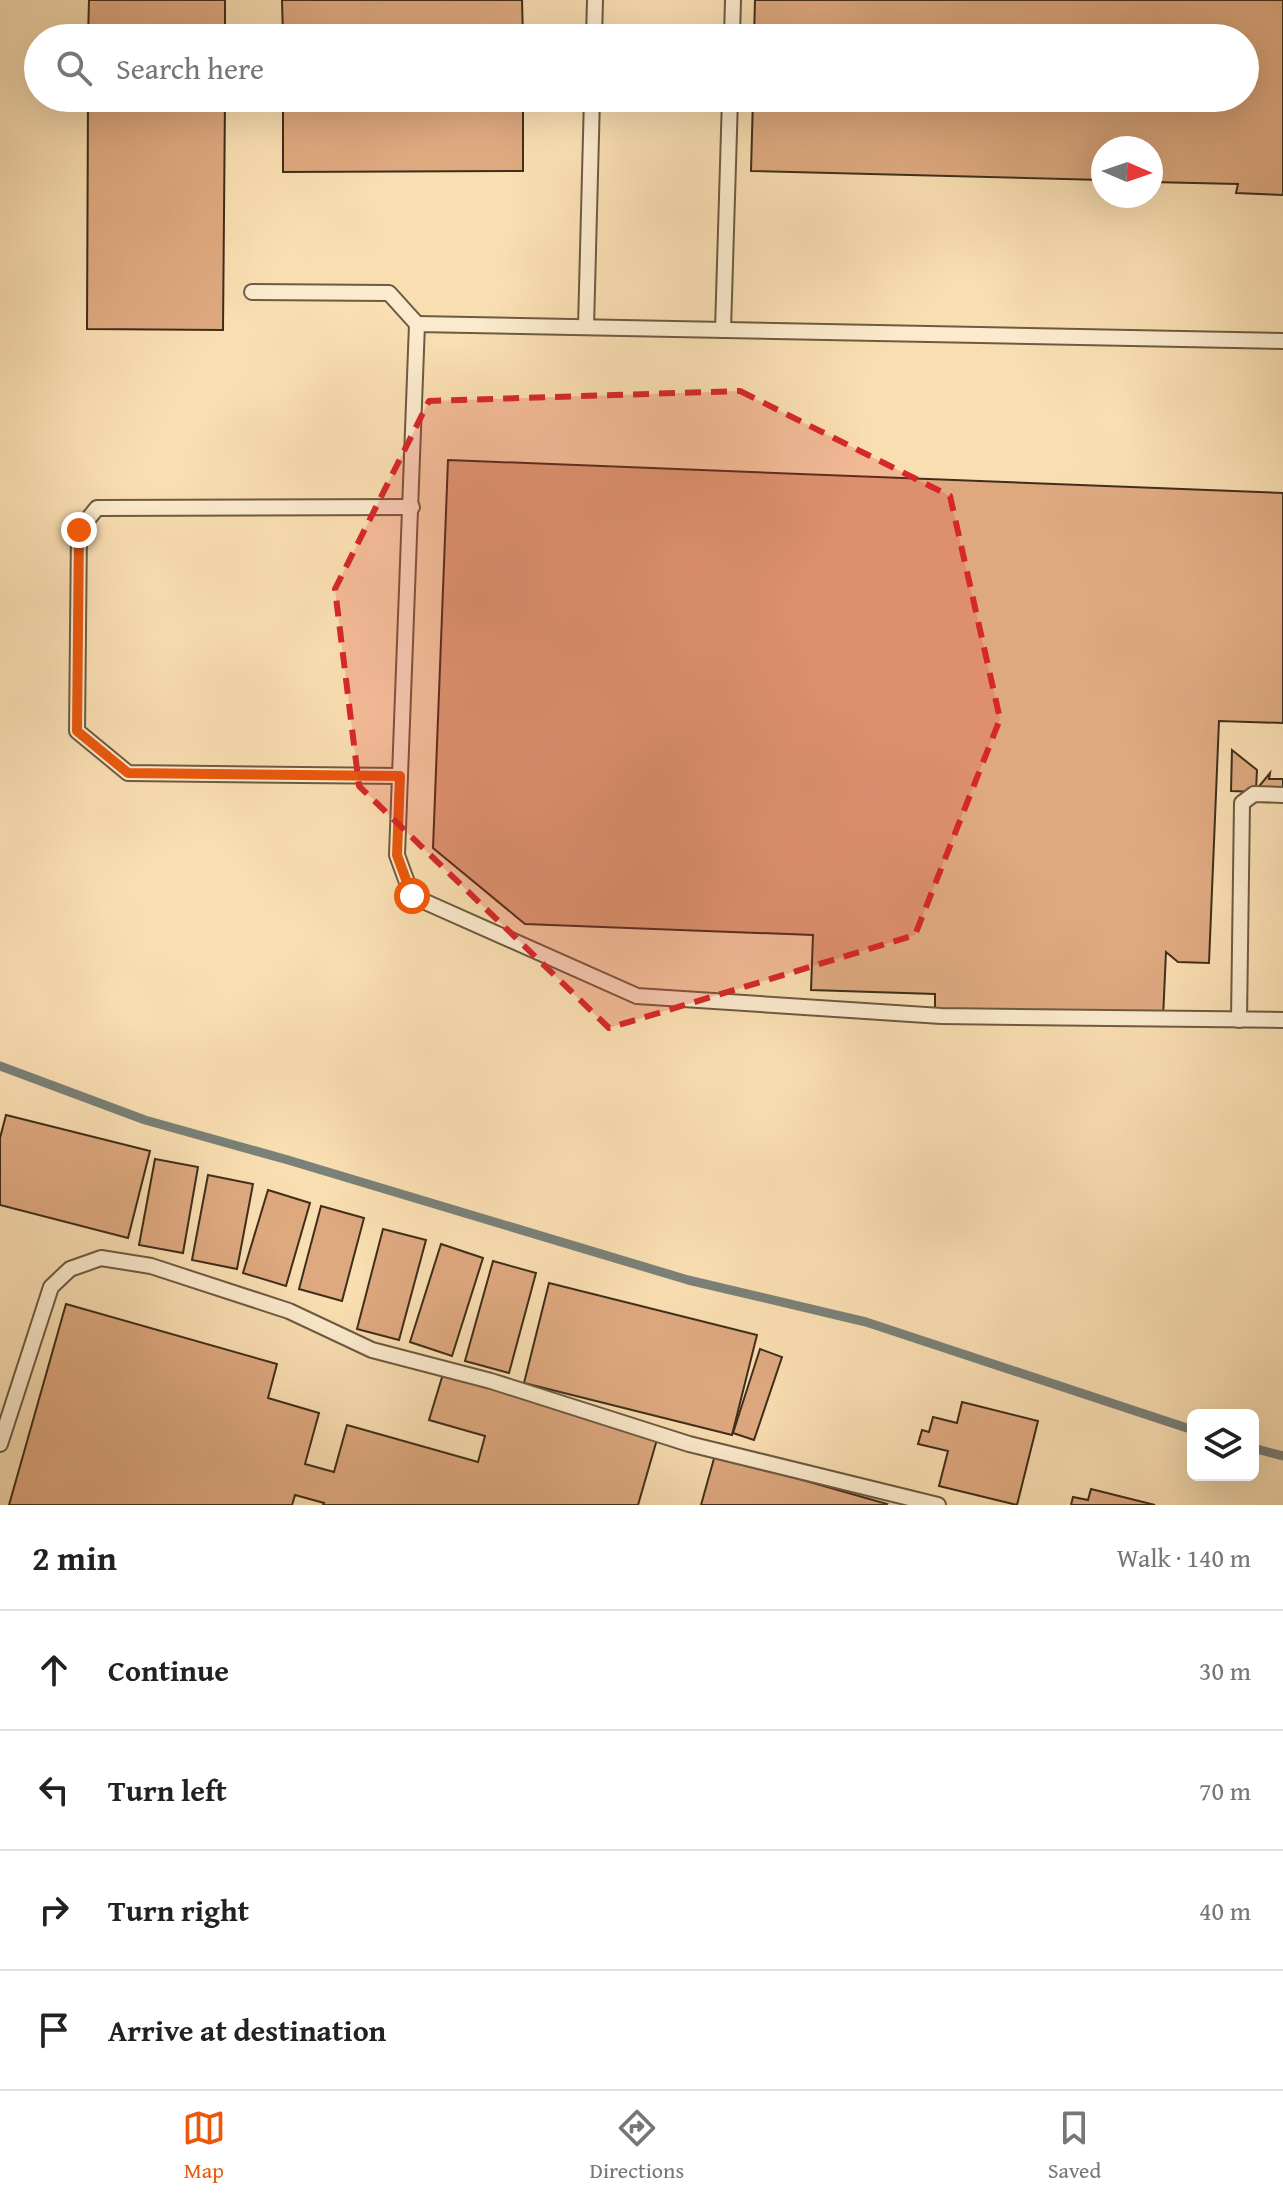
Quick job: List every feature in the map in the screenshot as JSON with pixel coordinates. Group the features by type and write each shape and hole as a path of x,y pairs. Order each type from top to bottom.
{"lane":[{"path":"594,24 595,0"},
{"path":"732,24 733,0"},
{"path":"586,327 592,112"},
{"path":"723,330 730,112"},
{"path":"252,292 389,293 417,324 397,855 412,896 637,996 941,1016 1283,1020"},
{"path":"417,324 1283,341"},
{"path":"400,776 128,773 77,731 79,530 97,508 412,507"},
{"path":"1239,1020 1242,803 1254,794 1283,795"},
{"path":"0,1444 51,1287 70,1269 101,1258 151,1266 289,1311 372,1350 491,1381 689,1444 938,1505"}],"highlighted area":[{"path":"740,391 950,496 1000,719 915,935 609,1028 359,786 335,589 429,401"}],"building":[{"path":"89,0 225,0 225,24 88,24"},
{"path":"282,0 522,0 523,24 283,24"},
{"path":"755,0 1283,0 1283,195 1236,193 1238,184 1163,182 1163,136 1091,136 1091,180 751,171 753,112 1259,112 1259,24 754,24"},
{"path":"88,112 225,112 223,330 87,329"},
{"path":"283,112 523,112 523,171 283,172"},
{"path":"448,460 1283,493 1283,723 1219,721 1209,963 1178,962 1166,952 1163,1018 935,1010 935,994 811,990 813,935 525,924 433,848"},
{"path":"1232,750 1257,770 1256,790 1270,773 1269,779 1283,779 1283,793 1231,791"},
{"path":"6,1115 150,1151 128,1238 0,1205 0,1138"},
{"path":"155,1159 198,1167 183,1253 139,1245"},
{"path":"208,1175 253,1184 237,1269 192,1260"},
{"path":"268,1190 310,1203 286,1286 243,1273"},
{"path":"321,1206 364,1218 342,1301 299,1289"},
{"path":"383,1229 426,1240 399,1340 357,1329"},
{"path":"441,1244 483,1258 452,1356 410,1342"},
{"path":"493,1261 536,1273 509,1373 465,1361"},
{"path":"549,1283 757,1335 732,1435 524,1383"},
{"path":"66,1304 277,1364 268,1398 319,1413 305,1464 334,1472 347,1425 478,1462 485,1436 429,1420 443,1374 658,1436 638,1505 323,1505 295,1495 292,1505 9,1505"},
{"path":"760,1349 782,1357 754,1440 733,1433"},
{"path":"962,1402 1038,1421 1017,1505 939,1486 948,1451 918,1444 922,1430 929,1432 933,1417 957,1423"},
{"path":"715,1455 887,1504 701,1505"},
{"path":"1091,1489 1155,1505 1071,1505 1073,1497 1088,1500"}],"waterway":[{"path":"0,1066 145,1120 688,1280 866,1322 1187,1428"},
{"path":"1259,1450 1283,1456"}],"route":[{"path":"79,530 77,731 128,773 400,776 397,855 412,896"}]}
